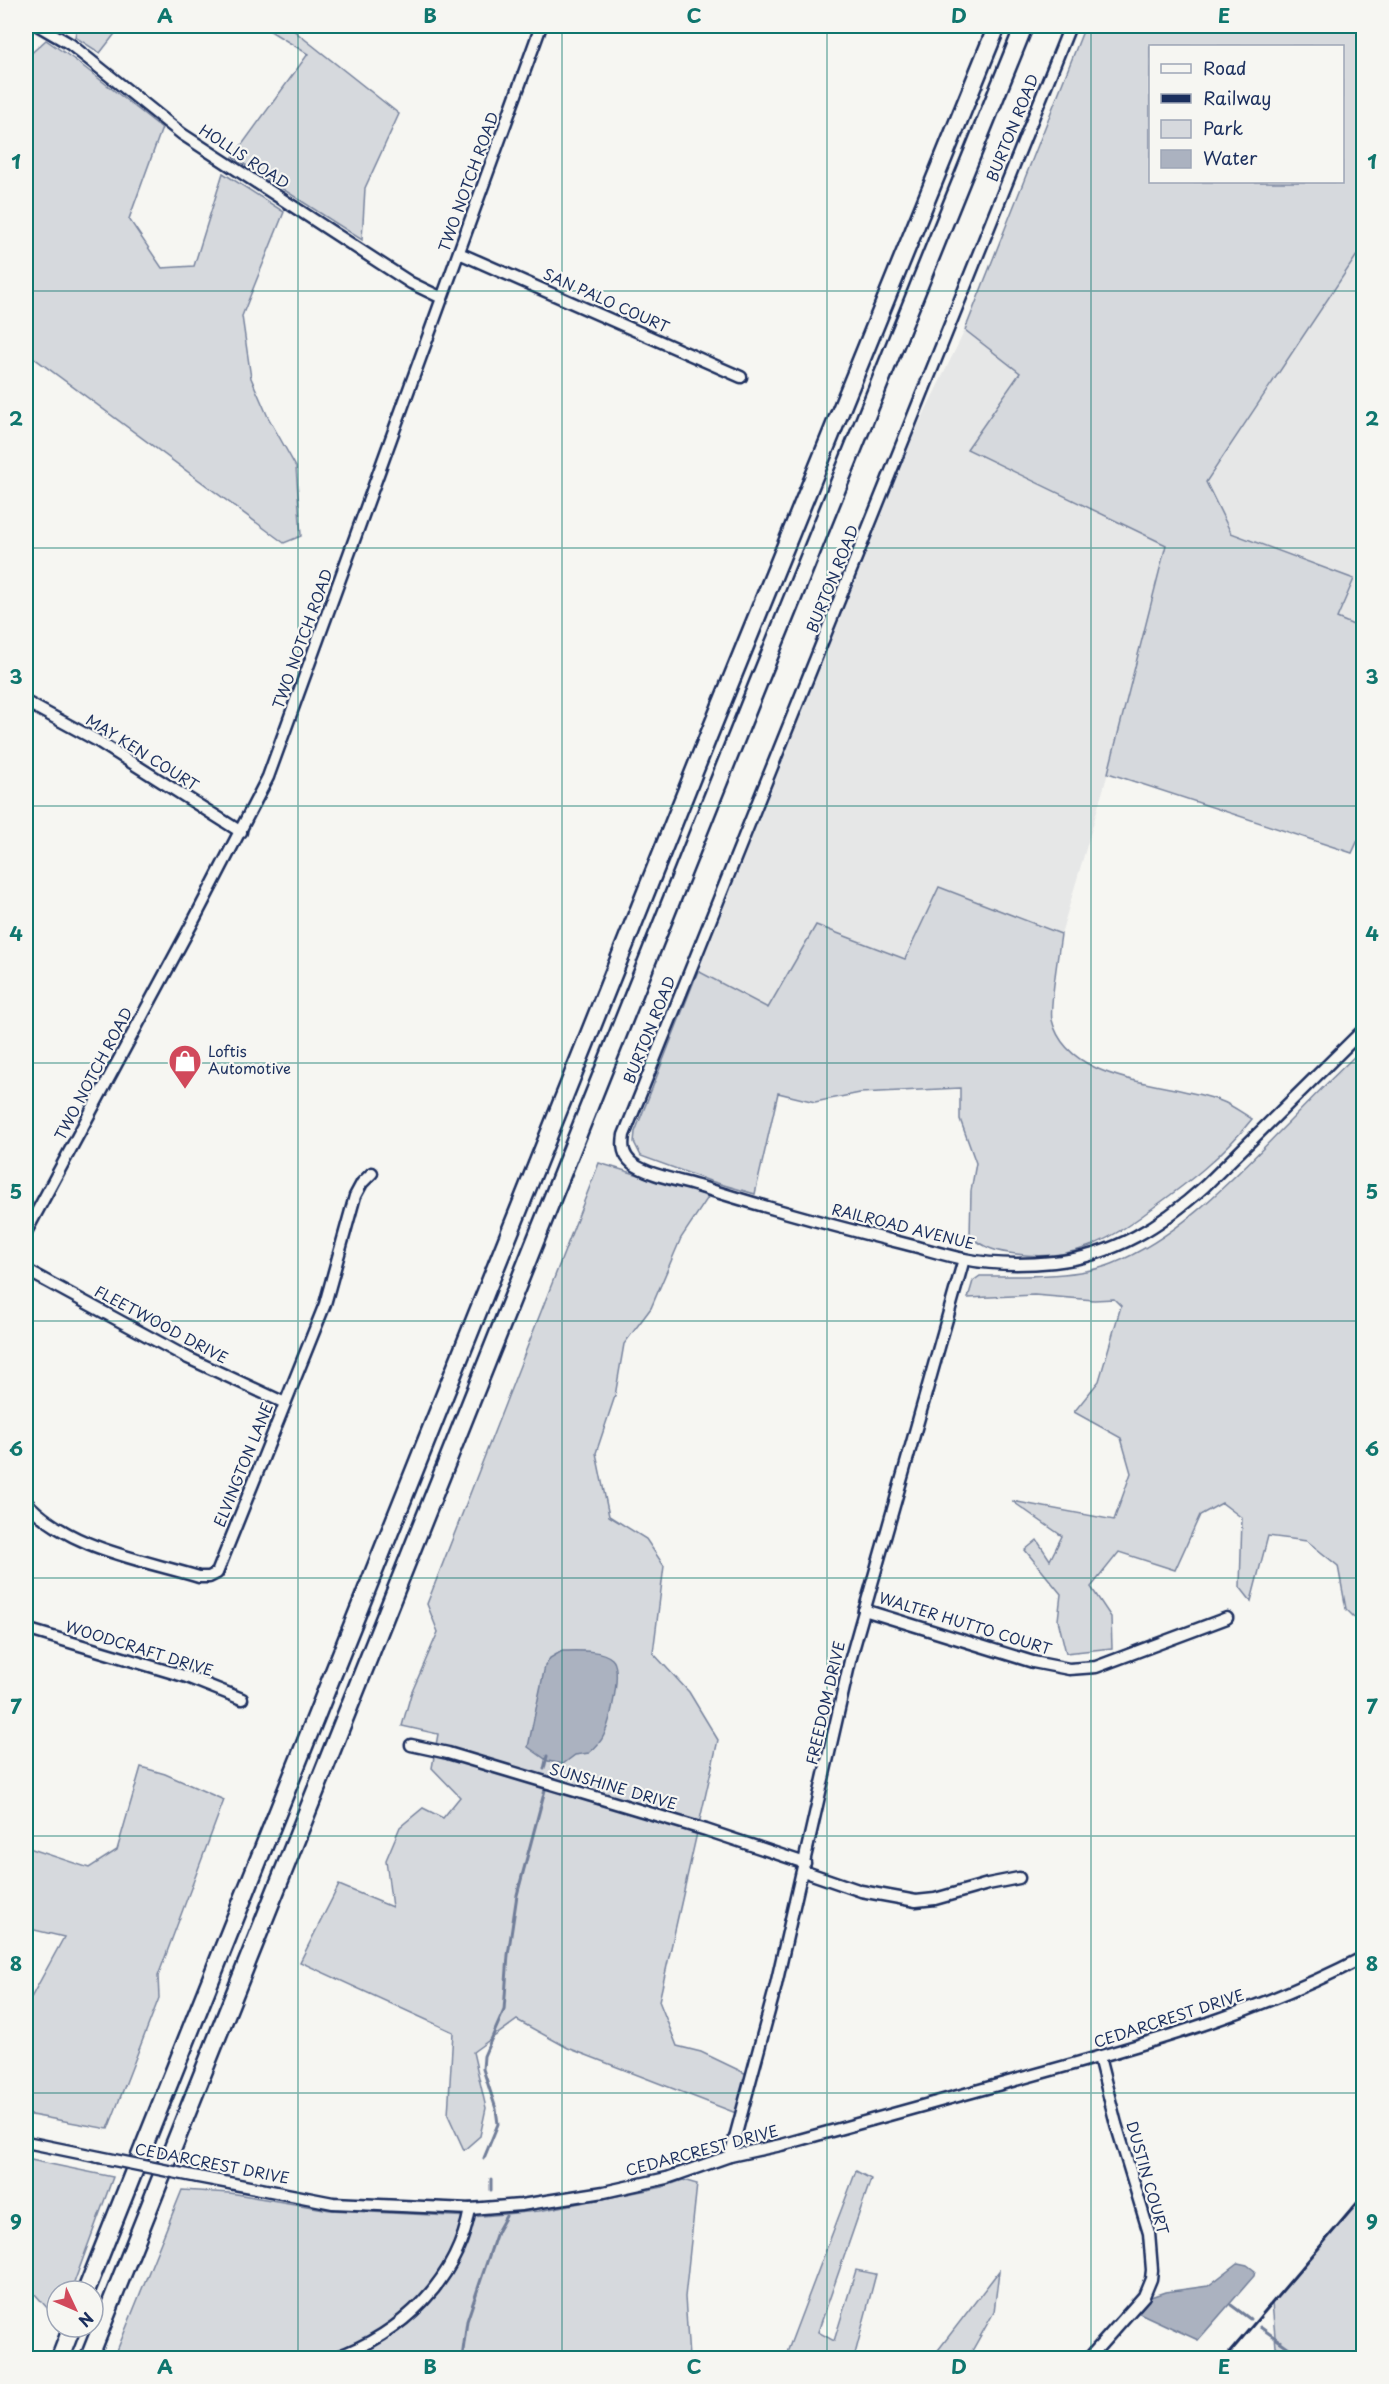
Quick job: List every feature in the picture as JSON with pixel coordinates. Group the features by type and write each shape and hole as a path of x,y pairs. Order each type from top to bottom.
{"highway":[{"path":"92,2279 708,737 996,26"},
{"path":"89,2358 757,686 1024,26"},
{"path":"60,2358 67,2339"}],"street":[{"name":"HOLLIS ROAD","path":"39,26 70,44 182,134 411,283 442,298"},
{"name":"TWO NOTCH ROAD","path":"26,1232 241,832 268,777 541,26"},
{"name":"BURTON ROAD","path":"622,1144 1070,26"},
{"name":"SAN PALO COURT","path":"459,253 741,377"},
{"name":"MAY KEN COURT","path":"26,702 114,751 241,832"},
{"name":"RAILROAD AVENUE","path":"622,1144 626,1157 644,1170 786,1214 964,1259 1011,1264 1064,1261 1109,1250 1144,1233 1178,1210 1364,1029"},
{"name":"ELVINGTON LANE","path":"26,1502 45,1521 69,1536 200,1577 208,1577 217,1573 325,1304 355,1196 362,1183 372,1173"},
{"name":"FREEDOM DRIVE","path":"730,2156 774,1994 844,1685 964,1259"},
{"name":"FLEETWOOD DRIVE","path":"26,1270 188,1358 285,1403"},
{"name":"WALTER HUTTO COURT","path":"864,1610 1033,1662 1069,1669 1096,1667 1227,1618"},
{"name":"WOODCRAFT DRIVE","path":"26,1629 187,1677 242,1699"},
{"name":"SUNSHINE DRIVE","path":"411,1745 448,1753 706,1830 861,1891 916,1900 935,1899 1019,1878"},
{"name":"CEDARCREST DRIVE","path":"26,2142 333,2203 470,2209 521,2205 604,2192 667,2178 730,2156 781,2145 1099,2057 1222,2020 1295,1991 1364,1957"},
{"name":"DUSTIN COURT","path":"1089,2358 1143,2296 1151,2279 1152,2270 1149,2233 1116,2124 1099,2057"},
{"path":"334,2358 389,2332 423,2301 441,2280 460,2248 470,2209"}],"shaded area":[{"path":"1363,246 1363,629 1337,618 1353,579 1231,533 1206,482"},
{"path":"965,330 1020,373 968,449 1166,545 1108,773 1061,934 939,887 904,959 816,925 768,1008 698,971 914,434"}],"green space":[{"path":"77,26 121,26 100,53 75,37"},
{"path":"262,26 288,26 399,114 365,188 362,240 233,157 308,54"},
{"path":"1085,26 1363,26 1363,246 1206,482 1231,533 1354,579 1337,618 1363,629 1364,827 1352,853 1108,773 1166,545 967,449 1020,373 965,330"},
{"path":"46,40 162,128 129,219 162,268 194,266 223,173 284,212 242,316 251,378 268,417 296,467 301,536 284,543 26,352 26,58"},
{"path":"939,887 1061,934 1051,1013 1062,1042 1078,1058 1123,1078 1200,1094 1221,1101 1252,1119 1229,1146 1204,1168 1119,1232 1087,1247 1054,1255 1036,1256 1003,1252 991,1249 970,1236 971,1191 976,1163 960,1119 960,1088 860,1093 815,1102 778,1093 755,1194 710,1181 641,1156 634,1142 635,1132 698,971 768,1008 816,925 905,959"},
{"path":"1363,1048 1363,1626 1346,1609 1338,1566 1307,1541 1268,1536 1251,1601 1240,1587 1242,1518 1222,1503 1200,1515 1175,1570 1119,1552 1091,1587 1111,1617 1112,1648 1066,1653 1058,1620 1061,1594 1025,1550 1037,1540 1050,1560 1062,1536 1012,1501 1114,1520 1131,1473 1121,1438 1074,1412 1099,1381 1121,1306 1114,1299 1094,1300 1034,1295 968,1298 973,1281 980,1276 1082,1272 1112,1264 1138,1252 1162,1237 1207,1202"},
{"path":"599,1163 709,1196 681,1238 651,1308 624,1344 615,1396 596,1453 609,1516 646,1539 664,1566 653,1653 689,1692 718,1740 659,2001 677,2046 701,2052 751,2076 741,2115 568,2048 517,2020 473,2052 486,2108 480,2136 464,2150 448,2115 453,2032 300,1962 339,1885 392,1907 386,1860 400,1827 423,1808 443,1818 460,1797 432,1768 438,1734 402,1726 411,1694 438,1632 427,1604"},
{"path":"141,1767 165,1774 224,1800 158,1976 159,1998 108,2129 26,2114 26,2007 64,1937 26,1928 26,1847 89,1868 117,1850"},
{"path":"26,2159 113,2177 75,2279 45,2279 45,2305 26,2284"},
{"path":"856,2171 871,2179 818,2332 834,2341 856,2270 876,2274 854,2358 785,2358"},
{"path":"683,2180 697,2184 685,2297 689,2358 114,2358 182,2190 230,2193 330,2210 471,2217 539,2211 663,2187"},
{"path":"1363,2195 1363,2358 1322,2355 1276,2347 1272,2303"},
{"path":"999,2271 994,2312 968,2358 932,2358"}],"water":[{"path":"562,1651 588,1651 607,1656 612,1659 616,1673 612,1708 603,1738 589,1753 575,1755 563,1764 548,1761 528,1747 545,1666 550,1658"},
{"path":"1238,2263 1247,2265 1255,2271 1254,2276 1198,2340 1135,2311 1148,2298 1165,2292 1208,2286"}],"waterway":[{"path":"544,1769 547,1756"},
{"path":"484,2158 498,2124 496,2109 483,2069 484,2056 504,2010 508,1955 517,1895 546,1786"},
{"path":"491,2179 491,2190"},
{"path":"462,2358 467,2321 497,2232 506,2216"},
{"path":"1231,2305 1250,2319"},
{"path":"1260,2327 1303,2358"}],"railway":[{"path":"1225,2358 1364,2195"}],"place":[{"name":"Loftis Automotive","path":"185,1090"}]}
